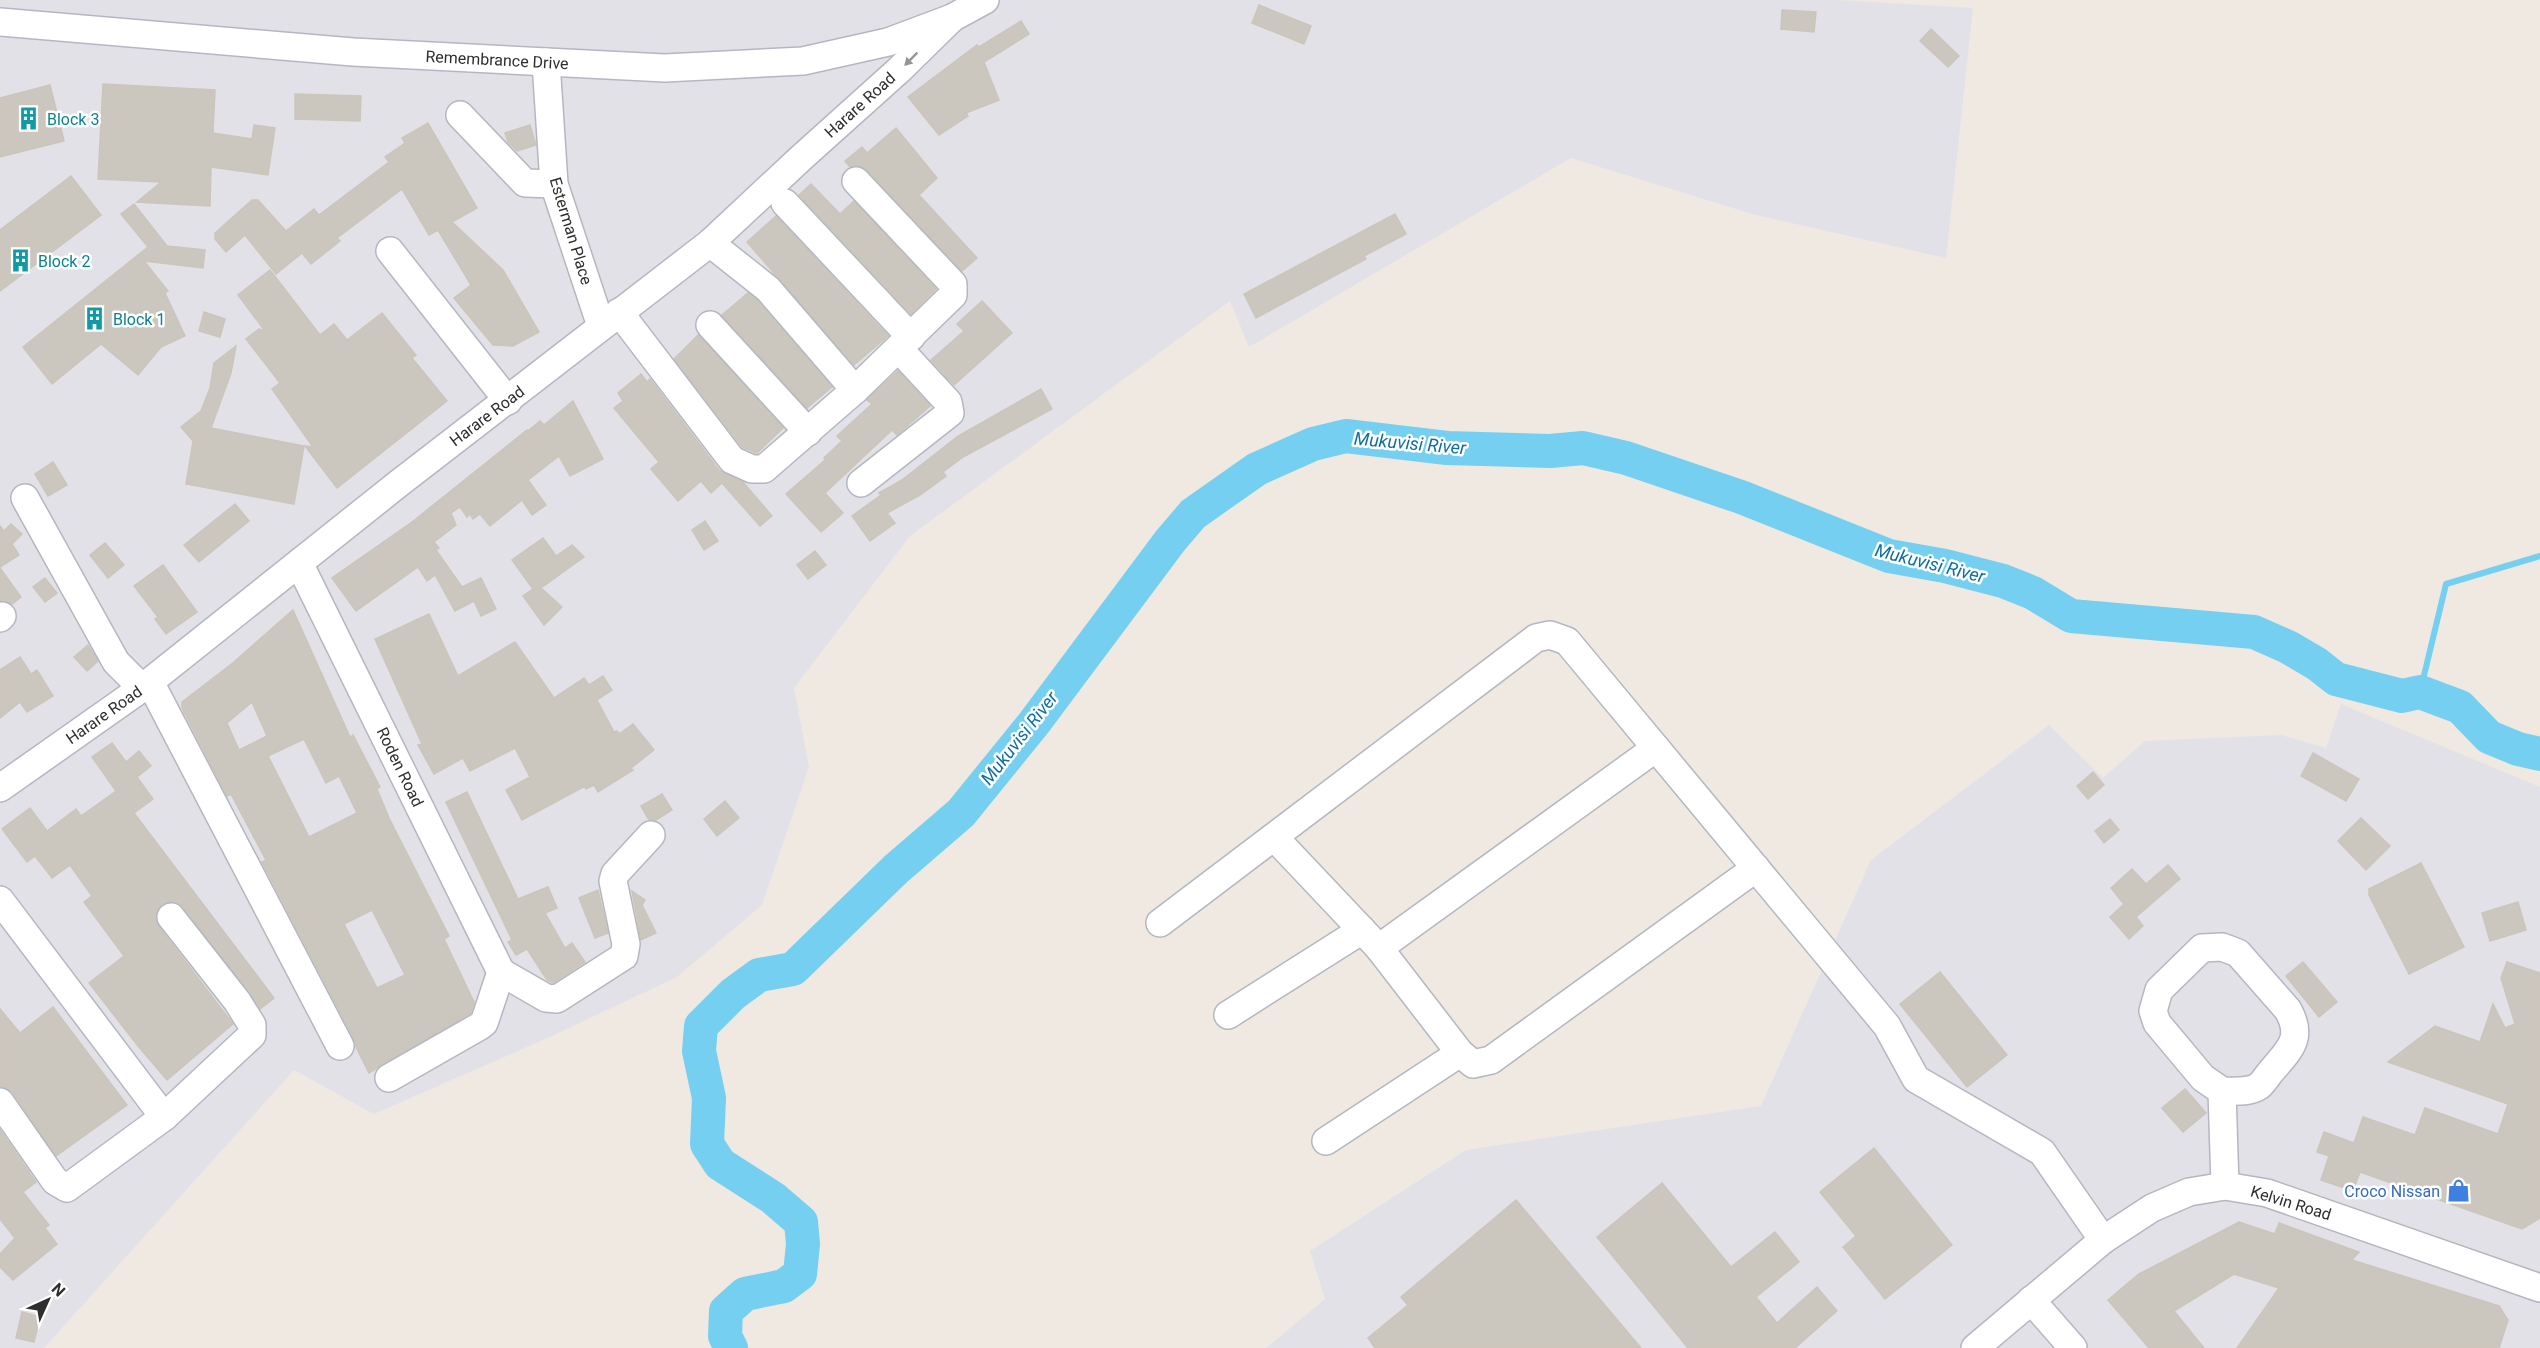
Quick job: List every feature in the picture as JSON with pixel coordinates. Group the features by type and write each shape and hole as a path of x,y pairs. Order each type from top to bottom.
{"street":[{"name":"Remembrance Drive","path":"0,22 353,52 665,68 803,61 888,42 952,18 985,0"},
{"name":"Harare Road","path":"0,788 146,685 398,484 710,243 899,70 952,18"},
{"name":"Esterman Place","path":"546,62 554,184 610,319 732,460 752,470 764,469 808,432"},
{"path":"460,115 525,183 554,184"},
{"path":"710,325 808,432 905,343 953,295 953,284 856,181"},
{"path":"785,203 905,343 948,402 950,413 861,483"},
{"path":"710,243 768,289 855,390"},
{"path":"390,252 508,401"},
{"path":"25,498 116,662 146,685 340,1046"},
{"name":"Roden Road","path":"299,563 501,972"},
{"path":"1160,923 1536,638 1550,635 1567,641 1887,1026 1916,1079 2042,1152 2103,1240"},
{"path":"1228,1015 1370,939 1656,748"},
{"path":"389,1078 484,1023 501,972 546,998 557,999 624,956 626,944 613,881 615,874 651,835"},
{"path":"1274,837 1370,939 1460,1053 1473,1064 1491,1060 1756,868"},
{"path":"0,900 164,1117"},
{"path":"0,1102 56,1181 67,1188 164,1117 252,1035 252,1025 237,1000 171,917"},
{"path":"2212,946 2238,953 2288,1010 2294,1020 2295,1032 2293,1046 2258,1086 2243,1091 2222,1091 2203,1078 2157,1023 2153,1011 2159,990 2202,948 2212,946"},
{"path":"1326,1141 1460,1053"},
{"path":"2222,1091 2224,1186"},
{"name":"Kelvin Road","path":"1975,1348 2103,1240 2152,1208 2189,1192 2224,1186 2267,1193 2540,1288"},
{"path":"2031,1300 2073,1348"}],"shaded area":[{"path":"0,0 1838,0 1973,8 1946,258 1752,214 1571,158 1249,347 1230,301 910,536 794,688 809,767 762,905 677,977 552,1036 374,1114 294,1070 44,1348 0,1348"},
{"path":"2341,704 2540,787 2540,1348 1266,1348 1325,1299 1310,1251 1466,1150 1761,1106 1871,860 2049,725 2103,778 2145,741 2281,735 2326,748"}],"building":[{"path":"1259,5 1311,26 1304,44 1252,23"},
{"path":"1782,10 1816,12 1814,32 1781,29"},
{"path":"1021,21 1029,34 984,62 999,100 966,113 968,116 939,135 908,97 977,45 979,47"},
{"path":"1931,29 1959,56 1948,67 1920,41"},
{"path":"103,84 215,90 213,133 252,139 254,125 275,128 268,175 211,167 210,206 137,202 161,182 98,179"},
{"name":"Block 3","path":"50,85 64,141 0,157 0,98"},
{"path":"295,94 361,96 360,121 295,119"},
{"path":"428,123 477,208 452,222 503,270 539,332 513,346 493,345 454,298 471,285 438,230 429,235 402,189 337,238 340,241 311,264 302,253 276,274 245,235 226,252 215,239 215,233 252,200 258,200 286,231 314,209 319,215 389,162 385,157 405,143 402,138"},
{"path":"530,125 536,145 517,151 508,142 505,133"},
{"path":"896,128 937,178 919,195 977,258 962,271 867,170 860,166 850,167 845,161 862,147 867,153"},
{"name":"Block 2","path":"71,176 101,215 0,291 0,230"},
{"path":"811,184 840,214 854,201 936,289 911,314 799,195"},
{"path":"134,204 167,246 205,250 203,268 144,261 168,291 165,293 185,336 161,347 138,375 101,344 52,384 23,347 148,247 121,214"},
{"path":"1395,214 1406,234 1364,256 1366,259 1256,318 1244,294"},
{"path":"776,216 888,336 854,365 747,242"},
{"path":"270,270 320,335 334,324 347,340 382,313 416,355 412,358 447,401 337,488 305,446 313,447 272,389 280,383 246,339 259,329 265,331 238,295"},
{"path":"748,293 757,300 832,387 807,408 722,315"},
{"path":"982,301 1012,333 954,385 931,360 964,331 957,324"},
{"path":"204,312 225,319 220,337 199,331"},
{"path":"698,335 783,428 757,453 742,447 674,359"},
{"path":"236,346 231,373 211,428 304,446 294,504 186,484 193,441 181,427 201,411 210,388 214,363"},
{"path":"898,371 930,406 897,435 892,430 825,493 843,513 821,532 786,494 825,460 824,458 842,441 837,436 872,404 867,400"},
{"path":"641,374 647,382 650,379 719,470 743,482 772,516 760,526 722,483 711,493 701,481 678,501 651,469 659,462 614,408 623,401 618,393"},
{"path":"1041,389 1052,409 963,457 943,472 946,476 920,495 887,513 895,523 870,541 852,516 881,495 879,493 902,480 958,436"},
{"path":"573,401 603,459 570,476 559,456 528,480 546,505 532,515 522,500 490,526 480,514 473,519 470,514 467,517 460,507 451,513 456,525 434,542 439,548 436,550 462,587 481,578 496,609 481,616 474,601 455,611 435,575 427,581 418,567 356,611 332,578 412,522 527,430 540,421 544,425"},
{"path":"53,462 67,485 48,496 35,474"},
{"path":"235,504 249,521 199,562 184,545"},
{"path":"705,521 718,541 704,550 692,530"},
{"path":"11,524 22,534 12,544 19,555 0,567 0,526 4,531"},
{"path":"543,538 556,556 572,545 584,557 541,588 562,607 544,625 523,596 533,589 512,560"},
{"path":"105,543 124,565 108,578 90,555"},
{"path":"815,551 826,565 808,579 797,565"},
{"path":"163,565 197,612 166,634 155,619 158,617 134,586"},
{"path":"0,568 21,597 12,604 0,601"},
{"path":"45,578 57,593 45,602 33,587"},
{"path":"293,610 350,737 353,735 380,787 377,789 389,818 449,936 444,939 474,1002 471,1013 369,1073 354,1039 262,862 266,860 231,794 227,796 182,708 182,702 234,662","holes":["252,702 267,736 239,750 227,723","304,739 326,783 339,776 357,813 309,837 268,756","372,910 405,975 377,988 344,924"]},
{"path":"429,614 458,676 515,642 554,698 584,678 589,685 603,676 612,690 597,700 614,732 617,731 619,734 633,724 654,750 631,768 633,770 598,792 594,785 586,789 585,786 522,820 506,790 530,777 515,748 470,771 463,758 434,774 418,745 422,744 375,639"},
{"path":"88,645 98,661 87,671 74,657"},
{"path":"20,657 31,674 37,670 53,696 27,712 20,702 0,718 0,670"},
{"path":"112,743 126,762 139,751 151,766 137,777 153,799 134,813 274,998 260,1009 183,907 176,902 162,904 156,912 159,927 233,1024 167,1080 89,983 124,956 84,902 92,896 70,865 52,878 35,856 27,862 2,829 30,808 47,831 76,809 81,816 116,791 92,757"},
{"path":"2313,753 2359,779 2346,801 2301,776"},
{"path":"2093,772 2104,785 2088,799 2077,786"},
{"path":"467,792 518,899 548,887 557,908 545,913 565,948 572,943 585,962 553,983 547,980 527,949 516,955 508,942 512,940 446,802"},
{"path":"662,794 672,810 656,820 649,820 641,806"},
{"path":"725,801 739,818 717,836 704,819"},
{"path":"2361,818 2390,846 2366,870 2338,841"},
{"path":"2110,819 2119,830 2104,843 2095,831"},
{"path":"2421,863 2464,947 2409,974 2369,895 2369,889"},
{"path":"2168,865 2180,879 2136,917 2143,926 2129,939 2110,917 2124,904 2111,888 2132,869 2146,884"},
{"path":"598,890 608,933 595,938 579,898"},
{"path":"632,891 645,900 642,905 656,933 641,940"},
{"path":"2518,902 2526,930 2490,941 2482,913"},
{"path":"2303,962 2337,1002 2319,1017 2286,976"},
{"path":"2507,962 2540,973 2540,1218 2522,1229 2360,1172 2353,1191 2321,1180 2329,1156 2317,1152 2324,1132 2354,1143 2363,1117 2415,1135 2425,1108 2498,1134 2508,1104 2388,1062 2435,1026 2480,1042 2493,1004 2505,1028 2515,1024 2501,978"},
{"path":"1940,972 2007,1055 1967,1087 1900,1004"},
{"path":"53,1007 127,1105 56,1156 13,1093 0,1086 0,1009 20,1033"},
{"path":"2185,1089 2206,1113 2183,1132 2162,1108"},
{"path":"0,1130 36,1182 23,1192 49,1225 45,1228 57,1244 13,1280 0,1267 0,1254 15,1238 0,1219"},
{"path":"1874,1148 1952,1245 1885,1299 1843,1247 1856,1236 1820,1192"},
{"path":"1662,1183 1731,1267 1775,1232 1799,1262 1756,1297 1777,1323 1817,1287 1837,1311 1795,1348 1688,1348 1597,1237"},
{"path":"1516,1200 1641,1348 1375,1348 1368,1338 1408,1305 1401,1297"},
{"path":"2239,1222 2275,1234 2279,1223 2359,1252 2352,1260 2499,1306 2508,1320 2499,1348 2237,1348 2279,1288 2234,1274 2174,1311 2204,1348 2149,1348 2108,1300 2139,1274"},
{"path":"22,1312 40,1317 34,1342 16,1338"}],"waterway":[{"name":"Mukuvisi River","path":"731,1348 725,1336 726,1311 745,1294 784,1286 800,1274 803,1244 801,1222 773,1198 720,1164 707,1144 709,1098 699,1051 701,1026 733,994 759,975 793,969 896,869 961,813 1034,723 1170,541 1193,514 1257,469 1313,444 1346,436 1447,448 1550,451 1583,448 1626,458 1741,497 1889,556 1945,566 2003,581 2033,593 2071,616 2254,632 2288,647 2317,664 2336,679 2402,696 2420,692 2460,707 2489,737 2518,749 2540,754"},
{"path":"2420,692 2446,584 2540,556"}],"place":[{"name":"Block 3","path":"29,119"},
{"name":"Block 2","path":"20,261"},
{"name":"Block 1","path":"95,319"},
{"name":"Croco Nissan","path":"2458,1191"}]}
